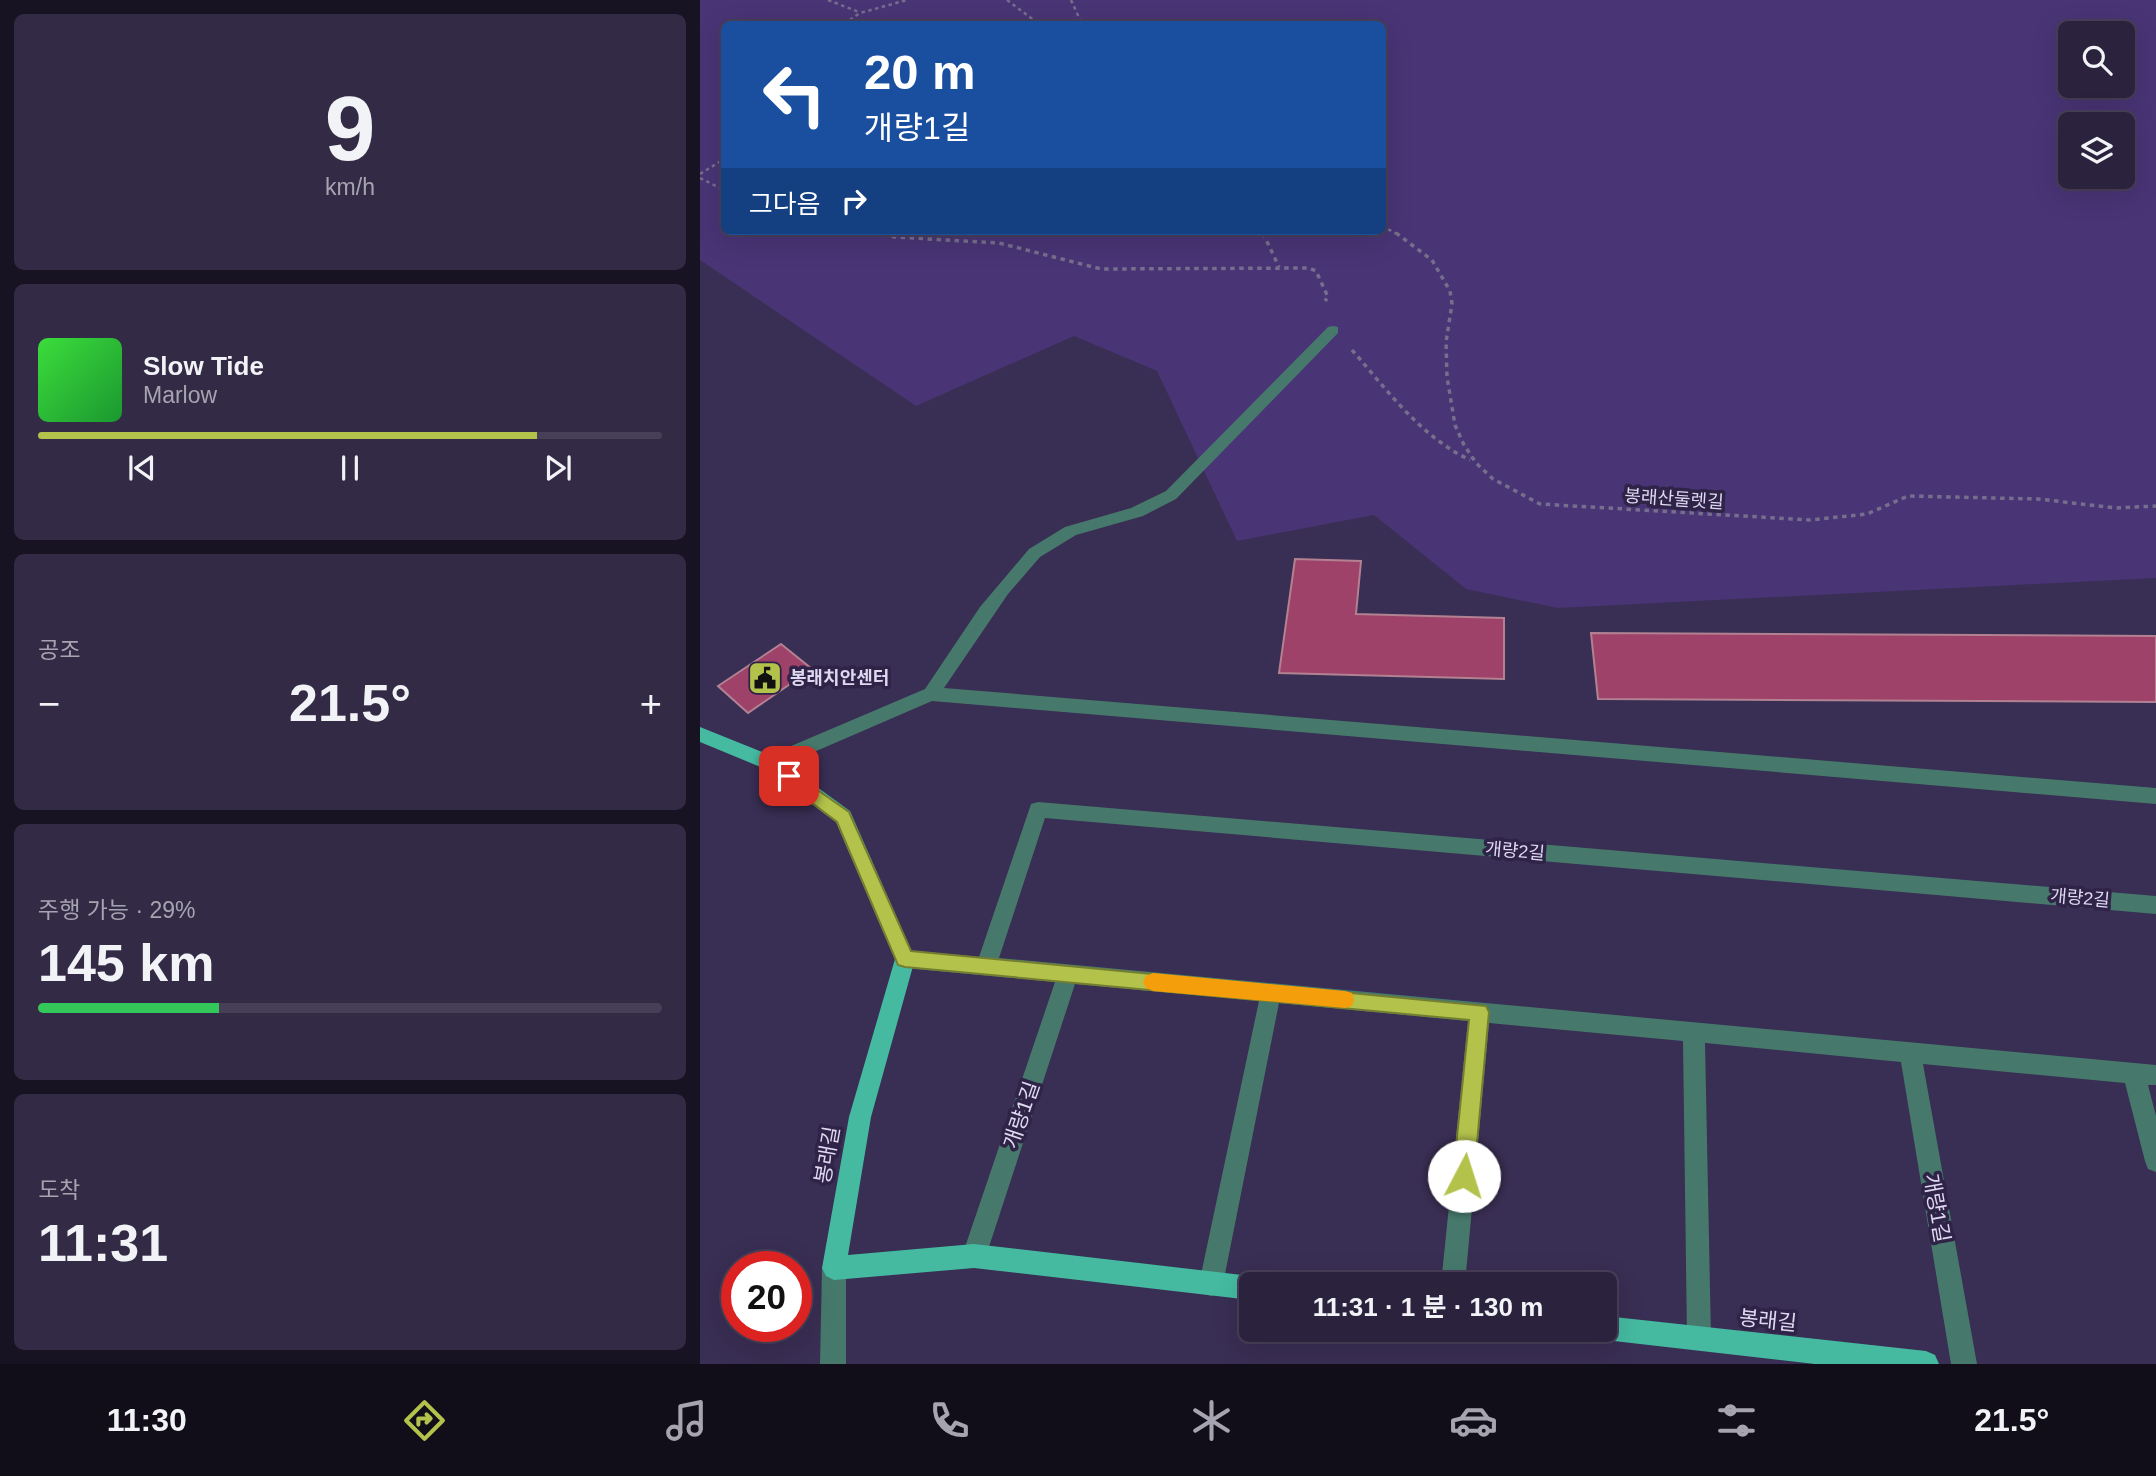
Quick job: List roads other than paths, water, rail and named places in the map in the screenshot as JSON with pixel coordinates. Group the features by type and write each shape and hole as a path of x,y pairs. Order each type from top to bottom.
{"main road":[{"path":"700,734 770,763 843,817 905,959"},
{"name":"봉래길","path":"835,1268 860,1117 905,959"},
{"path":"835,1268 974,1256 1239,1287"},
{"name":"봉래길","path":"1617,1329 1926,1364"}],"street":[{"path":"932,694 972,632 1027,559 1050,541 1096,522 1139,512 1171,495 1333,330"},
{"path":"770,763 932,694 2156,796"},
{"name":"개량2길","path":"986,967 1038,810 2156,905"},
{"path":"905,959 2145,1074 2156,1161"},
{"name":"개량1길","path":"974,1256 1068,974"},
{"path":"1212,1284 1271,993"},
{"path":"1454,1272 1479,1012"},
{"path":"1694,1032 1699,1338"},
{"name":"개량1길","path":"1910,1052 1964,1364"},
{"path":"833,1364 835,1268"}],"place":[{"name":"봉래치안센터","path":"765,678"}]}
